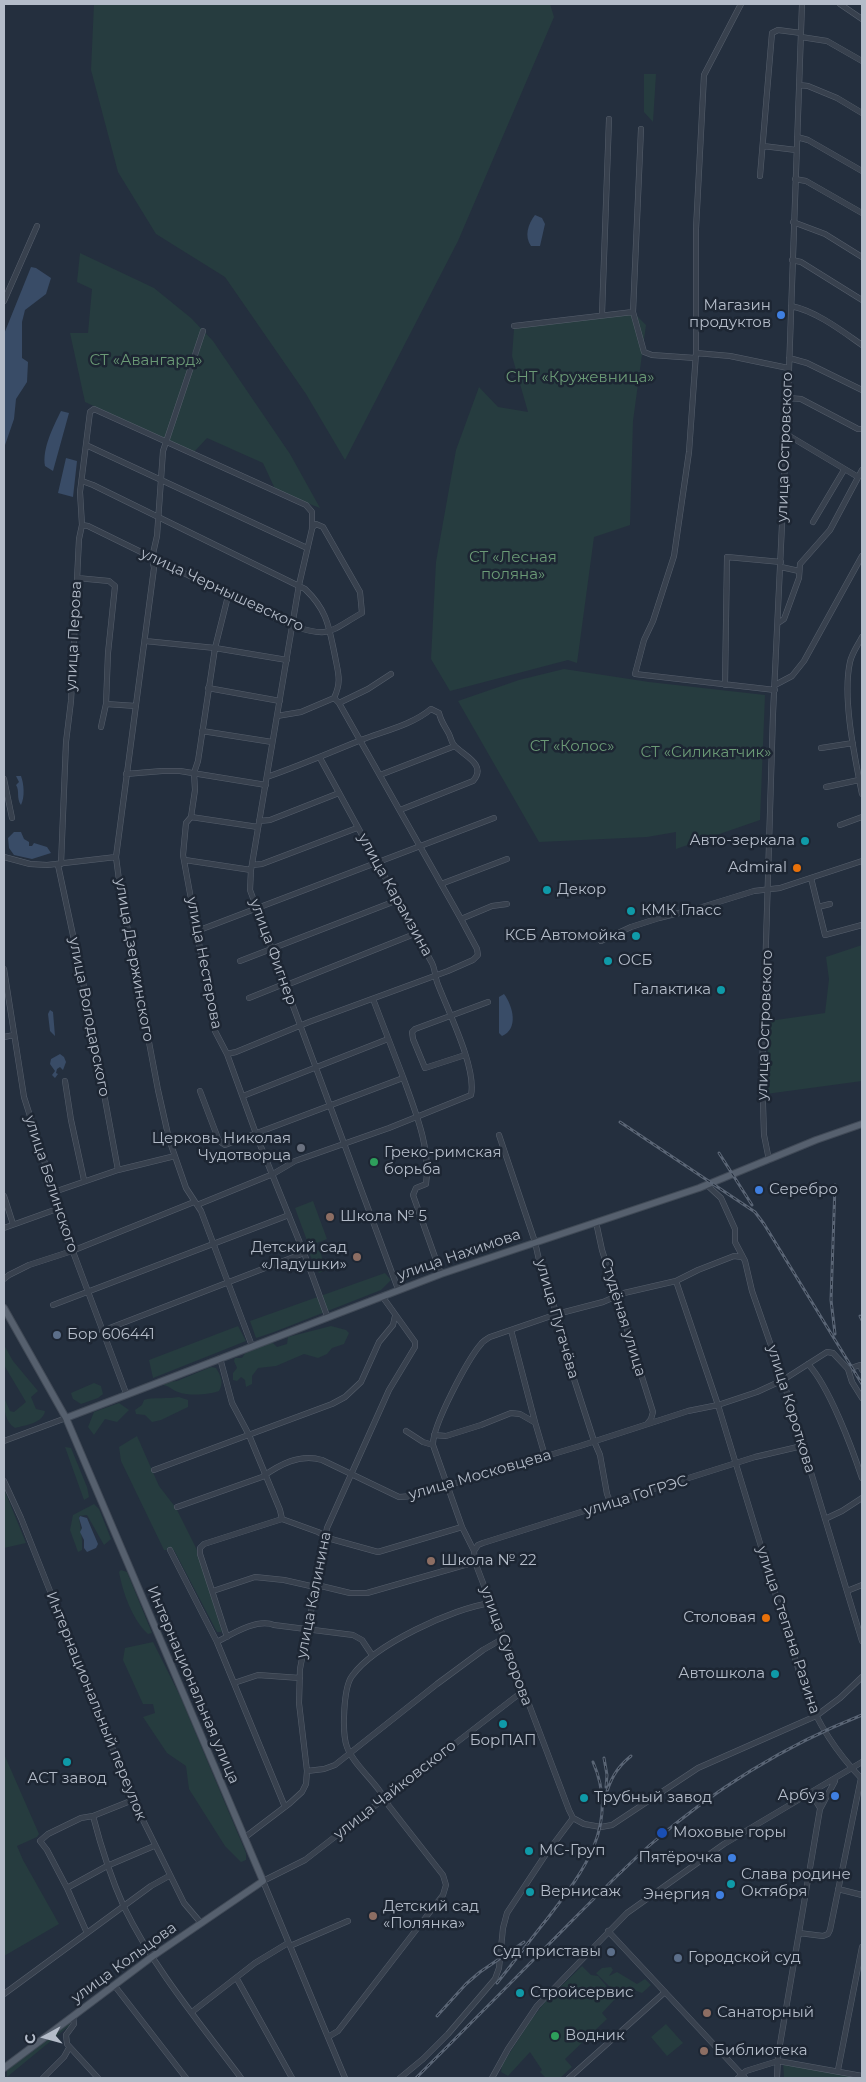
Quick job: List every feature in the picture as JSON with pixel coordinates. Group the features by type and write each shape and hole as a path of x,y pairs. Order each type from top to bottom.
{"main road":[{"name":"улица Нахимова","path":"66,1418 126,1393 398,1289 707,1185 862,1124"},
{"name":"Интернациональная улица","path":"4,1308 66,1418 263,1881"},
{"name":"улица Кольцова","path":"4,2068 153,1956 263,1881"}],"street":[{"path":"741,4 717,51 707,66 702,87 696,229 695,355 689,452 674,556 653,621 644,640 635,674 725,685 775,688 792,676 804,661 862,556"},
{"name":"улица Островского","path":"769,1160 764,1126 762,1072 802,4"},
{"path":"840,4 862,19"},
{"path":"760,176 772,33 778,30 832,42 862,61"},
{"path":"798,84 837,98 862,113"},
{"path":"602,314 609,119"},
{"path":"641,129 633,312 644,352 652,356 730,356 788,368"},
{"path":"797,137 808,140 862,170"},
{"path":"763,146 796,150"},
{"path":"795,179 806,181 862,213"},
{"path":"794,222 825,234 862,257"},
{"path":"4,301 37,226"},
{"path":"792,260 801,262 862,300"},
{"path":"791,306 822,320 862,345"},
{"path":"514,326 602,314 633,312"},
{"name":"улица Дзержинского","path":"203,331 163,455 158,518 152,558 154,568 116,857 120,888 167,1130 186,1188 196,1203 214,1244 252,1346"},
{"path":"789,358 807,363 862,390"},
{"path":"788,398 801,399 858,429 862,429"},
{"name":"улица Перова","path":"60,864 79,539 82,525 80,507 87,426 92,409 98,409 167,441"},
{"path":"786,434 858,477"},
{"name":"улица Фигнер","path":"167,441 274,492 306,505 312,512 312,529 299,584 251,867 250,890 398,1289"},
{"path":"86,445 307,548"},
{"path":"813,522 844,470"},
{"path":"778,623 784,619 800,571 800,564 830,530 862,470"},
{"path":"82,481 306,589 317,603 330,626 339,672 338,686 334,698 301,712 277,716"},
{"path":"312,529 316,524 323,527 360,592 362,613 330,632"},
{"name":"улица Чернышевского","path":"82,525 88,526 292,626 314,632 330,632"},
{"path":"725,685 727,557 781,564 800,571"},
{"path":"77,578 109,581 113,582 115,586 108,653 106,704 101,727"},
{"name":"улица Нестерова","path":"228,596 215,648 208,688 194,773 195,790 191,817 186,824 183,855 212,1022 227,1054 327,1316"},
{"path":"862,637 851,658 849,667 850,716 862,794"},
{"path":"145,641 215,648 286,660"},
{"path":"339,703 361,693 391,674"},
{"path":"208,688 280,701"},
{"path":"227,1054 468,963 478,955 477,948 400,810 339,703 334,698"},
{"path":"106,704 136,706"},
{"path":"267,777 406,723 425,714 432,708 439,713 441,723 454,746 474,761 477,770 476,777 473,781 400,810"},
{"path":"202,731 272,742"},
{"path":"821,748 853,743"},
{"path":"380,775 454,746"},
{"name":"улица Карамзина","path":"320,758 432,963 471,1076 471,1095 417,1116"},
{"path":"126,774 162,771 194,773 266,785"},
{"path":"4,779 12,818"},
{"path":"826,787 859,780"},
{"path":"191,817 259,824 339,793"},
{"path":"840,825 862,817"},
{"path":"197,931 494,818"},
{"path":"185,860 251,867 357,828"},
{"path":"4,857 30,864 60,864 116,857"},
{"path":"441,884 507,859"},
{"path":"601,941 631,927 659,918 754,891 769,890 862,861"},
{"name":"улица Володарского","path":"60,864 118,1170"},
{"path":"811,878 825,935 862,925"},
{"path":"240,961 398,900"},
{"path":"461,919 492,906 507,904"},
{"path":"818,907 830,904"},
{"path":"248,998 417,933"},
{"name":"улица Белинского","path":"4,968 24,1096 54,1192 57,1209 126,1393"},
{"path":"373,999 417,1116 428,1170 426,1184 416,1188 413,1195 441,1274"},
{"path":"465,1055 425,1068 412,1032 415,1029 450,1015 488,1002"},
{"path":"4,1037 14,1035"},
{"path":"243,1096 388,1039"},
{"path":"200,1091 221,1144 225,1145 403,1078"},
{"path":"64,1081 84,1180"},
{"path":"4,1279 30,1265 72,1251 273,1174 295,1161 417,1116"},
{"name":"улица Пугачёва","path":"499,1136 535,1242 542,1278 557,1314 573,1376 600,1455 607,1494 611,1504"},
{"path":"54,1192 84,1180 175,1156"},
{"name":"улица Короткова","path":"707,1185 722,1198 735,1229 735,1242 742,1257 783,1380 862,1641"},
{"path":"4,1196 13,1224"},
{"path":"4,1228 57,1209"},
{"path":"53,1305 289,1216"},
{"name":"Студёная улица","path":"596,1222 616,1297 653,1412"},
{"path":"102,1330 304,1253"},
{"name":"улица Суворова","path":"573,1818 551,1766 475,1562 474,1551 462,1526 433,1445 434,1435 463,1370 481,1343 490,1336 664,1282 676,1281 734,1256 742,1257"},
{"path":"676,1281 718,1405 735,1465"},
{"path":"154,1470 332,1404 349,1394 365,1377 379,1342 393,1325 395,1315 382,1296"},
{"name":"улица Калинина","path":"244,1838 285,1807 304,1789 307,1780 299,1703 300,1678 315,1587 325,1535 350,1474 389,1390 412,1353 415,1342 395,1315"},
{"path":"511,1330 546,1456"},
{"name":"улица Московцева","path":"177,1507 204,1499 266,1474 297,1459 309,1457 322,1460 402,1497 448,1486 664,1418 718,1405 763,1390 783,1380 823,1353 830,1352 848,1369"},
{"path":"220,1358 229,1396 266,1474 282,1519"},
{"path":"808,1364 828,1397 862,1478"},
{"path":"862,1370 860,1365 848,1369 852,1382 862,1398"},
{"path":"646,1424 651,1419 653,1412 660,1418 664,1418"},
{"path":"434,1435 446,1436 511,1413 520,1414 535,1422"},
{"path":"4,1441 66,1418"},
{"path":"406,1431 422,1442 433,1445"},
{"name":"улица ГоГРЭС","path":"474,1551 478,1545 483,1543 755,1458 802,1446"},
{"name":"улица Степана Разина","path":"735,1465 805,1691 816,1716 841,1756 853,1769"},
{"name":"Интернациональный переулок","path":"4,1481 21,1518 133,1800 169,1876 184,1903 201,1923"},
{"path":"825,1519 862,1498"},
{"path":"227,1637 200,1554 201,1546 228,1535 282,1519 331,1539 378,1552 462,1526"},
{"path":"170,1550 217,1642 285,1807"},
{"path":"213,1591 255,1577 284,1580 315,1587 321,1586 350,1593 374,1592 475,1562"},
{"path":"846,1591 862,1585"},
{"path":"328,2038 338,2031 445,1891 443,1875 350,1755 345,1738 347,1686 352,1675 372,1655 401,1638 440,1620 482,1604 491,1603"},
{"path":"217,1642 264,1622 356,1636 362,1640 372,1655"},
{"path":"307,1770 328,1768 350,1755 437,1684 483,1650 504,1638"},
{"path":"234,1683 258,1675 300,1678"},
{"path":"400,2078 423,2059 448,2034 495,1979 499,1968 503,1928 507,1913 546,1854 573,1818 584,1824 609,1826 698,1768 816,1716 827,1709 862,1677"},
{"name":"улица Чайковского","path":"263,1881 297,1865 523,1691"},
{"path":"492,2078 532,2012 608,1931 640,1902 724,1844 862,1762"},
{"path":"799,1933 823,1936 828,1934 862,1781 853,1769"},
{"path":"777,2078 778,2061 820,1809 836,1779"},
{"path":"809,1794 814,1798 820,1809"},
{"path":"87,1933 67,1888 47,1850 40,1841 48,1834 81,1818 93,1816 133,1800"},
{"path":"93,1816 107,1866 124,1907 153,1956 241,2078"},
{"path":"67,1888 107,1866 154,1846"},
{"path":"4,1994 151,1886 169,1876"},
{"name":"Интернациональная улица","path":"263,1881 345,2078"},
{"path":"838,1889 862,1896"},
{"path":"192,2012 266,1956 289,1944 348,1921"},
{"path":"608,1931 742,2077 749,2070 778,2061 838,2070 862,2076"},
{"path":"838,2070 862,1947"},
{"path":"237,1978 292,2078"},
{"path":"114,1985 186,2078"},
{"path":"569,2078 665,1992"},
{"path":"73,2016 74,2024 66,2036 69,2048 98,2078"},
{"path":"43,2078 64,2058 69,2048"}],"green space":[{"path":"94,4 550,4 554,17 458,241 345,460 306,394 225,277 156,234 118,172 91,70"},
{"path":"644,74 656,74 653,122 644,112"},
{"name":"СТ «Авангард»","path":"80,253 154,288 191,318 213,341 290,454 320,508 276,491 263,463 207,438 194,452 85,402 70,333 88,333 92,289 77,282"},
{"name":"СТ «Лесная поляна»","path":"633,312 646,325 633,421 630,525 594,537 577,663 568,660 450,691 431,659 436,562 456,450 479,387 498,407 528,412 512,356 514,329 569,319"},
{"path":"564,669 649,682 765,695 760,820 676,849 676,832 647,837 539,842 458,701 519,680"},
{"path":"862,945 862,1081 766,1094 769,1021 825,1013 829,979 826,957"},
{"path":"313,1201 327,1239 309,1246 295,1208"},
{"path":"317,1250 320,1251 326,1270 319,1273 310,1255"},
{"path":"385,1273 391,1280 381,1290 256,1338 250,1321"},
{"path":"238,1326 246,1341 153,1378 149,1360"},
{"path":"331,1326 346,1330 349,1333 344,1344 332,1348 327,1354 318,1358 304,1354 276,1366 258,1368 252,1376 252,1384 246,1387 245,1380 241,1377 237,1381 233,1380 233,1373 237,1368 234,1361 235,1358 242,1358 246,1352 272,1342 277,1347 287,1344 288,1337"},
{"path":"4,1345 13,1361 38,1391 31,1397 36,1409 45,1411 38,1421 15,1428 7,1419 4,1398 10,1411 14,1412 26,1402 4,1365"},
{"path":"211,1367 216,1368 222,1382 219,1391 204,1394 187,1394 176,1391 162,1383 177,1381"},
{"path":"94,1383 101,1386 103,1394 98,1398 81,1404 73,1399 71,1393"},
{"path":"179,1397 188,1400 188,1407 161,1420 152,1422 145,1415 136,1414 135,1410 142,1405 144,1400"},
{"path":"119,1403 129,1410 117,1422 105,1419 94,1435 88,1427 94,1412"},
{"path":"137,1436 159,1486 176,1508 197,1550 222,1632 217,1632 174,1550 164,1550 121,1461 119,1447"},
{"path":"65,1447 71,1448 87,1487 89,1497 84,1500"},
{"path":"4,1489 26,1543 4,1548"},
{"path":"94,1504 99,1509 111,1539 104,1545 87,1515 79,1516 82,1550 78,1552 70,1530 73,1515"},
{"path":"121,1570 127,1572 152,1633 148,1634 142,1628 129,1605 119,1572"},
{"path":"153,1642 180,1696 246,1853 246,1860 241,1862 225,1846 189,1789 186,1766 167,1753 143,1717 155,1713 153,1704 143,1704 123,1660 125,1648"},
{"path":"4,1754 39,1834 37,1837 17,1846 59,1924 4,1956"},
{"name":"Водник","path":"582,1966 591,1975 598,1976 615,1996 615,1999 602,2013 607,2019 565,2059 572,2067 560,2078 546,2078 540,2072 542,2070 530,2052 508,2076 501,2072 502,2065 531,2020 545,2002"},
{"path":"611,1967 613,1970 609,1976 617,1972 637,1984 645,1979 651,1985 642,1993 628,1988 612,1989 596,1973 602,1968"},
{"path":"71,2021 69,2026 7,2077 7,2070"},
{"path":"666,2024 683,2043 667,2056 651,2037"},
{"path":"783,2062 862,2078 784,2078"}],"water":[{"path":"535,215 542,218 545,224 540,246 531,246 527,234 530,222"},
{"path":"31,267 36,268 51,278 46,294 25,310 22,322 22,358 28,362 27,382 16,399 14,419 4,448 4,334"},
{"path":"61,411 69,413 53,471 45,466 44,459 49,438"},
{"path":"66,458 77,461 73,497 58,493"},
{"path":"16,776 21,776 23,783 24,794 21,805 16,785 19,782"},
{"path":"14,832 21,832 24,839 29,842 29,846 32,846 34,843 47,847 51,853 32,859 14,855 9,848 8,838"},
{"path":"504,994 510,1005 513,1017 511,1028 502,1036 499,1033 499,997"},
{"path":"50,1010 53,1012 55,1036 50,1031 48,1014"},
{"path":"60,1054 66,1062 63,1070 60,1067 57,1069 56,1073 58,1074 55,1078 52,1075 55,1071 50,1064 51,1059"},
{"path":"80,1516 87,1518 98,1544 96,1548 87,1552 84,1548 84,1540 80,1532 82,1528"}],"railway":[{"path":"620,1122 755,1212 862,1384"},
{"path":"719,1153 752,1205"},
{"path":"835,1185 831,1300 835,1334"},
{"path":"860,1316 862,1320"},
{"path":"416,2078 609,1883 674,1825 724,1788 777,1755 862,1715"},
{"path":"605,1798 614,1775 631,1756"},
{"path":"604,1758 607,1775 606,1787"},
{"path":"497,1983 574,1883 594,1846 600,1826 602,1806 600,1785 593,1762"},
{"path":"437,2016 466,1984 480,1972 524,1942"}],"place":[{"name":"Магазин продуктов","path":"781,315"},
{"name":"Авто-зеркала","path":"805,841"},
{"name":"Admiral","path":"797,868"},
{"name":"Декор","path":"547,890"},
{"name":"КМК Гласс","path":"631,911"},
{"name":"КСБ Автомойка","path":"636,936"},
{"name":"ОСБ","path":"608,961"},
{"name":"Галактика","path":"721,990"},
{"name":"Церковь Николая Чудотворца","path":"301,1148"},
{"name":"Греко-римская борьба","path":"374,1162"},
{"name":"Серебро","path":"759,1190"},
{"name":"Школа № 5","path":"330,1217"},
{"name":"Детский сад «Ладушки»","path":"357,1257"},
{"name":"Бор 606441","path":"57,1335"},
{"name":"Школа № 22","path":"431,1561"},
{"name":"Столовая","path":"766,1618"},
{"name":"Автошкола","path":"775,1674"},
{"name":"БорПАП","path":"503,1724"},
{"name":"АСТ завод","path":"67,1762"},
{"name":"Арбуз","path":"835,1796"},
{"name":"Трубный завод","path":"584,1798"},
{"name":"Моховые горы","path":"662,1833"},
{"name":"МС-Груп","path":"529,1851"},
{"name":"Пятёрочка","path":"732,1858"},
{"name":"Слава родине Октября","path":"731,1884"},
{"name":"Вернисаж","path":"530,1892"},
{"name":"Энергия","path":"720,1895"},
{"name":"Детский сад «Полянка»","path":"373,1916"},
{"name":"Суд приставы","path":"611,1952"},
{"name":"Городской суд","path":"678,1958"},
{"name":"Стройсервис","path":"520,1993"},
{"name":"Санаторный","path":"707,2013"},
{"name":"Водник","path":"555,2036"},
{"name":"Библиотека","path":"704,2051"}],"park label":[{"name":"СНТ «Кружевница»","path":"580,378"},
{"name":"СТ «Колос»","path":"572,747"},
{"name":"СТ «Силикатчик»","path":"706,753"}]}
